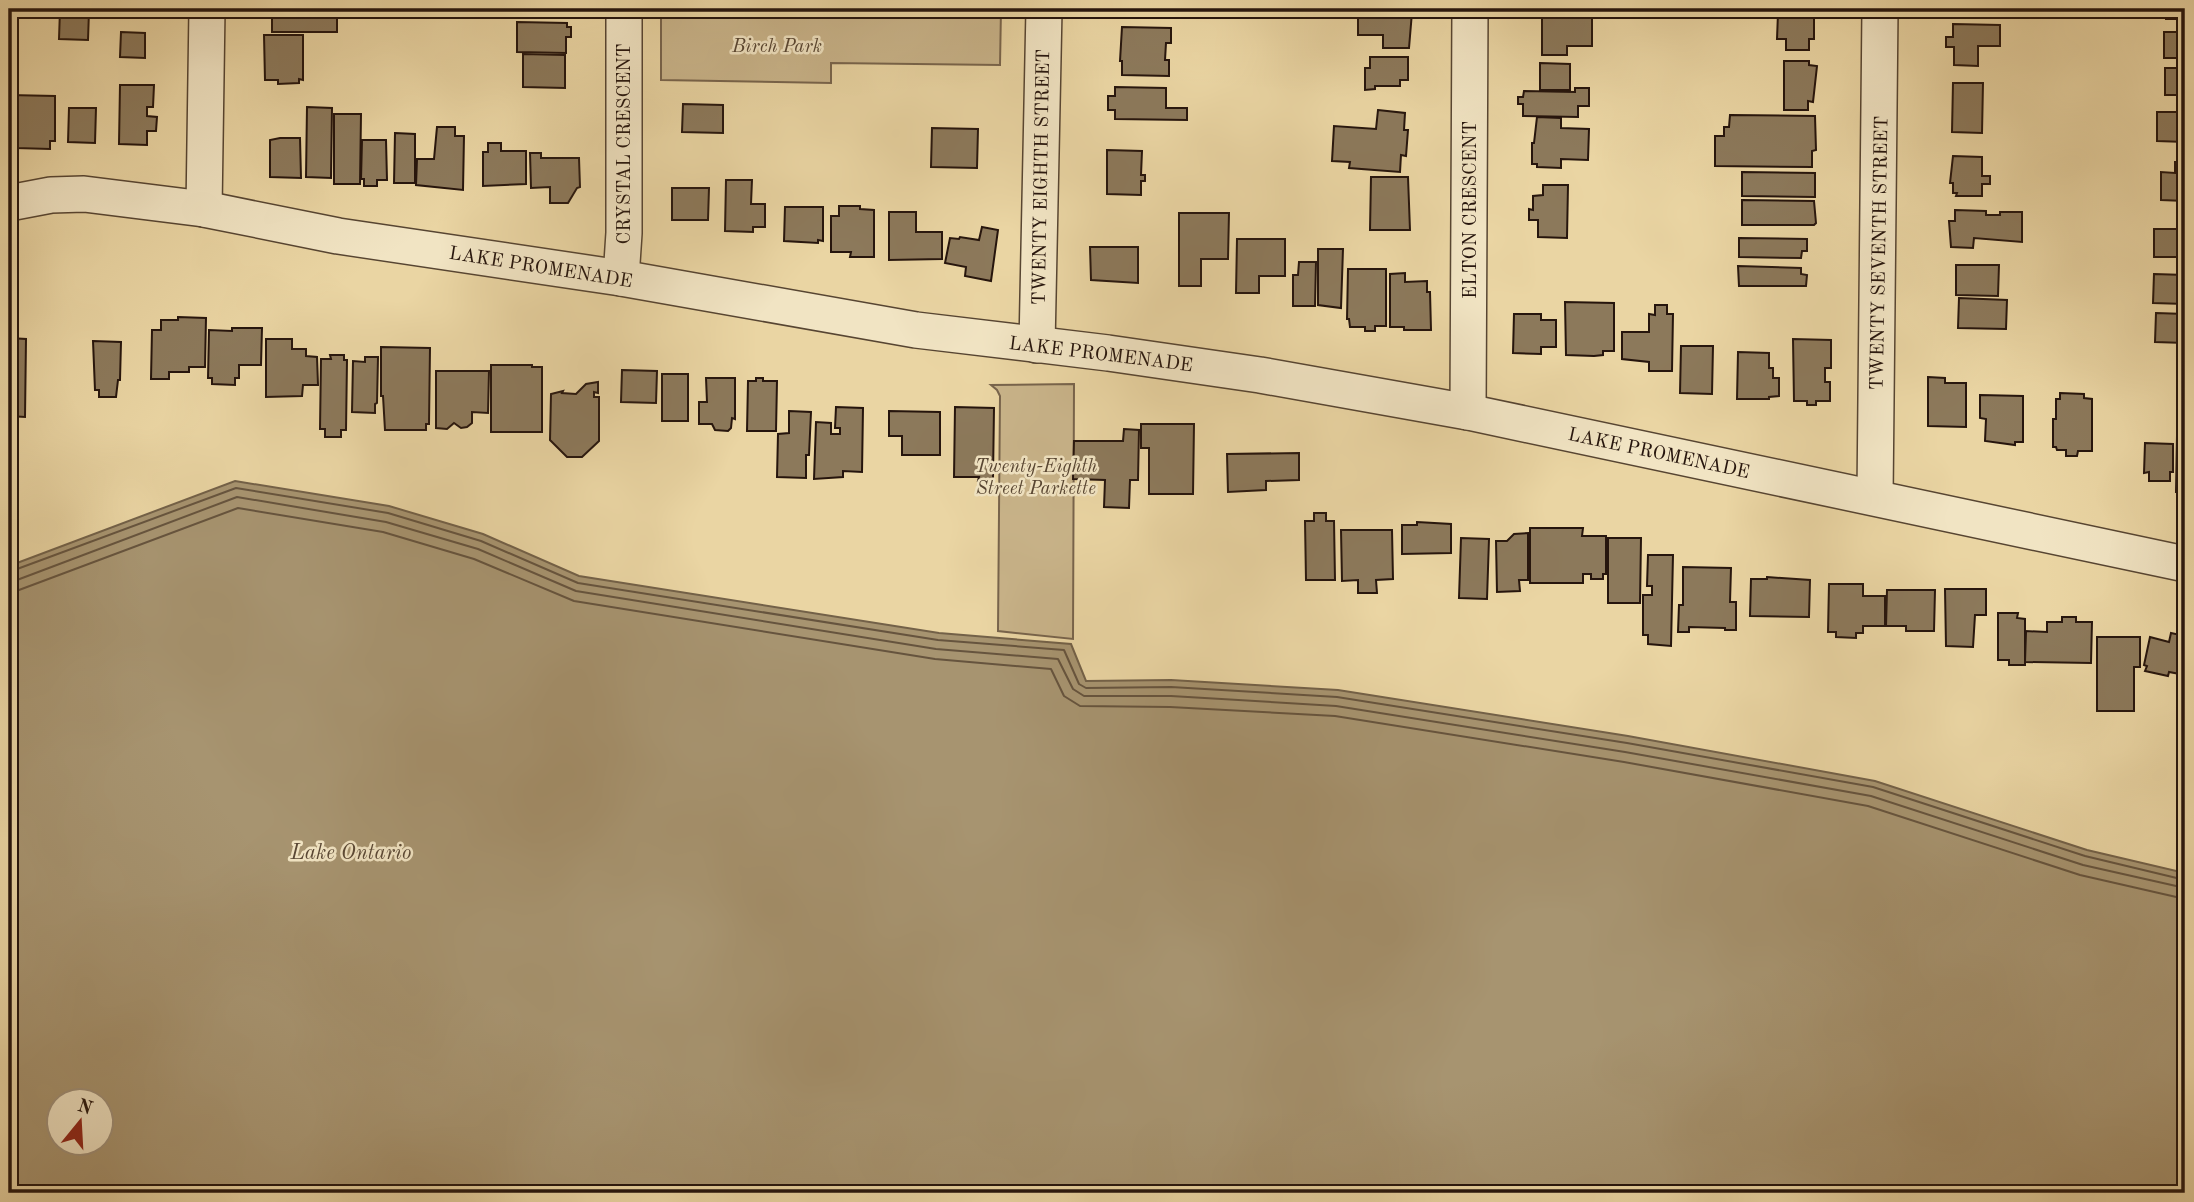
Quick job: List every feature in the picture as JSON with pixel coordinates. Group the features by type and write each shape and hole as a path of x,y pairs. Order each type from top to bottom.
{"street":[{"path":"204,209 207,9"},
{"name":"CRYSTAL CRESCENT","path":"621,278 624,233 624,9"},
{"name":"TWENTY EIGHTH STREET","path":"1037,345 1044,9"},
{"name":"ELTON CRESCENT","path":"1468,412 1470,9"},
{"name":"TWENTY SEVENTH STREET","path":"1875,497 1880,9"},
{"name":"LAKE PROMENADE","path":"9,202 51,195 84,194 204,209 338,236 621,278 916,330 1260,374 1468,412 2185,564"}],"green space":[{"name":"Birch Park","path":"661,9 1001,9 1000,65 831,63 831,83 661,80"},
{"name":"Twenty-Eighth Street Parkette","path":"1074,384 1073,639 998,631 1000,396 991,385"}],"water":[{"name":"Lake Ontario","path":"235,481 389,506 483,534 579,576 939,633 1071,644 1086,681 1171,680 1338,690 1628,736 1875,781 2087,850 2185,873 2185,1193 9,1193 9,566"}],"building":[{"path":"272,9 337,9 337,32 272,32"},
{"path":"517,9 573,9 573,12 568,12 568,15 517,14"},
{"path":"1143,9 1143,11 1123,11"},
{"path":"1358,9 1409,9 1409,12 1412,12 1409,48 1383,48 1383,35 1358,35"},
{"path":"2166,9 2185,9 2185,19 2166,19"},
{"path":"60,10 89,11 88,40 59,39"},
{"path":"1778,13 1814,13 1814,39 1809,39 1809,50 1786,50 1786,39 1777,39"},
{"path":"1553,15 1592,16 1592,46 1567,46 1567,55 1542,55 1542,18 1553,18"},
{"path":"517,22 567,23 567,27 571,27 571,37 566,37 566,53 517,52"},
{"path":"1953,24 2000,25 2000,46 1978,46 1978,66 1954,65 1954,47 1946,47 1946,37 1953,37"},
{"path":"1122,27 1171,28 1171,43 1166,43 1165,60 1169,60 1169,76 1122,75"},
{"path":"121,32 145,33 145,58 120,57"},
{"path":"2164,32 2185,32 2185,58 2164,58"},
{"path":"264,35 303,35 303,80 299,79 299,83 278,84 278,80 265,80"},
{"path":"523,54 565,55 565,88 523,87"},
{"path":"1370,57 1408,57 1408,80 1400,80 1400,86 1375,86 1375,89 1365,90 1365,68 1370,68"},
{"path":"1784,61 1809,61 1809,65 1817,66 1813,102 1808,101 1808,110 1784,110"},
{"path":"1540,63 1570,64 1570,90 1540,90"},
{"path":"2165,68 2185,68 2185,95 2165,95"},
{"path":"1953,83 1983,83 1982,133 1952,132"},
{"path":"120,85 154,85 153,107 147,107 147,116 157,117 156,131 147,131 147,145 119,144"},
{"path":"1115,87 1166,88 1166,108 1187,108 1187,120 1115,119 1115,110 1108,110 1108,96 1115,96"},
{"path":"1575,88 1589,88 1589,106 1578,106 1578,117 1523,116 1523,104 1518,104 1518,97 1523,97 1524,91 1575,92"},
{"path":"9,95 55,96 55,141 50,141 50,149 16,148 16,140 9,140"},
{"path":"683,104 723,105 723,133 682,132"},
{"path":"307,107 332,108 331,178 306,177"},
{"path":"69,108 96,108 95,143 68,142"},
{"path":"1378,110 1405,113 1404,130 1408,130 1406,156 1401,155 1400,172 1349,168 1350,162 1332,161 1334,126 1376,129"},
{"path":"2157,112 2185,112 2185,142 2157,141"},
{"path":"334,114 361,114 360,184 334,184"},
{"path":"1730,115 1815,116 1816,150 1812,151 1812,167 1715,166 1715,136 1724,136 1724,127 1729,127"},
{"path":"1537,117 1561,118 1561,128 1589,129 1588,160 1561,159 1561,168 1537,167 1537,164 1532,164 1532,143"},
{"path":"437,127 455,127 455,136 464,136 463,190 416,185 417,159 434,159"},
{"path":"932,128 978,129 977,168 931,167"},
{"path":"395,133 415,134 415,183 394,183"},
{"path":"300,138 301,178 270,177 270,140"},
{"path":"362,140 386,140 387,180 377,180 377,186 364,186 364,179 361,179"},
{"path":"488,143 501,143 501,151 526,151 526,184 483,186 483,152 488,152"},
{"path":"1107,150 1142,151 1141,175 1145,175 1145,181 1141,181 1141,195 1107,194"},
{"path":"530,153 541,153 541,158 579,158 580,187 568,203 550,203 550,187 531,188"},
{"path":"1953,156 1982,157 1982,176 1990,176 1990,184 1982,184 1982,196 1956,196 1957,193 1953,193 1953,183 1950,183"},
{"path":"2175,162 2185,162 2185,201 2161,200 2161,172 2175,173"},
{"path":"1742,172 1815,173 1815,197 1742,196"},
{"path":"1371,177 1408,177 1410,230 1370,230"},
{"path":"726,180 752,180 751,204 765,204 765,227 753,227 753,232 725,231"},
{"path":"1543,185 1568,185 1567,238 1538,237 1538,220 1529,220 1529,209 1533,210 1533,196 1543,195"},
{"path":"672,188 709,188 708,220 672,220"},
{"path":"1742,200 1814,201 1816,223 1742,225"},
{"path":"839,206 860,206 860,209 874,210 874,257 850,257 851,252 831,252 831,216 839,216"},
{"path":"785,207 823,207 823,241 784,241"},
{"path":"1955,210 1986,211 1986,215 2022,212 2022,242 1974,238 1973,248 1951,247 1949,221 1955,221"},
{"path":"889,212 916,212 916,232 942,232 942,259 889,260"},
{"path":"1179,213 1229,213 1228,259 1201,259 1201,286 1179,286"},
{"path":"982,227 998,230 991,281 965,276 966,267 945,263 950,238 979,240"},
{"path":"2154,229 2185,229 2185,257 2154,257"},
{"path":"1739,238 1807,239 1807,251 1802,251 1801,258 1739,257"},
{"path":"1237,239 1285,239 1285,276 1259,276 1259,293 1236,293"},
{"path":"1090,247 1138,247 1138,283 1091,280"},
{"path":"1318,249 1343,249 1341,308 1318,305"},
{"path":"1299,262 1316,262 1315,306 1293,306 1293,275 1298,275"},
{"path":"1956,265 1999,265 1998,296 1956,295"},
{"path":"1738,266 1801,268 1801,274 1807,275 1806,286 1739,286"},
{"path":"1348,269 1386,269 1386,326 1375,326 1375,331 1365,331 1365,327 1350,327 1347,319"},
{"path":"1405,273 1405,282 1427,281 1431,330 1390,327 1390,274"},
{"path":"2154,274 2185,275 2185,304 2153,303"},
{"path":"1959,298 2007,300 2006,329 1958,328"},
{"path":"1565,302 1614,303 1614,351 1603,351 1603,355 1594,356 1566,355"},
{"path":"1655,305 1667,305 1667,314 1673,314 1672,371 1649,371 1649,362 1622,359 1622,332 1649,332 1649,314 1655,315"},
{"path":"2156,313 2185,314 2185,343 2155,342"},
{"path":"1514,314 1541,314 1541,320 1556,320 1556,347 1541,347 1541,354 1513,353"},
{"path":"178,317 206,318 205,367 189,367 189,372 169,372 169,379 151,379 152,330 161,330 161,320 178,320"},
{"path":"232,328 262,328 261,365 239,365 239,378 235,378 235,385 212,384 212,378 208,378 209,330 232,331"},
{"path":"9,338 26,339 25,417 9,416"},
{"path":"266,339 292,339 292,349 306,349 306,356 317,357 318,385 303,385 302,396 266,397"},
{"path":"1793,339 1831,340 1831,368 1825,368 1825,382 1830,382 1830,401 1816,401 1816,405 1807,405 1807,401 1794,401"},
{"path":"93,341 121,342 120,380 116,397 99,397 99,390 95,390"},
{"path":"1681,346 1713,346 1712,394 1680,393"},
{"path":"381,347 430,348 429,424 426,424 426,430 385,430 381,396"},
{"path":"1738,352 1769,353 1769,368 1773,368 1773,378 1779,378 1779,396 1769,399 1737,399"},
{"path":"330,355 344,355 344,360 347,360 346,430 341,430 341,437 325,437 325,429 320,429 321,359 331,359"},
{"path":"365,357 378,357 375,413 352,412 353,361 365,362"},
{"path":"491,365 542,367 542,432 491,432"},
{"path":"622,370 657,371 656,403 621,402"},
{"path":"436,371 489,371 488,413 472,412 472,423 467,427 461,428 454,423 447,429 436,428"},
{"path":"662,374 688,374 688,421 662,421"},
{"path":"1928,377 1945,378 1945,383 1966,383 1966,427 1928,426"},
{"path":"706,378 735,378 735,419 732,418 728,431 715,430 712,424 699,424 699,402 707,402"},
{"path":"756,378 777,381 776,431 747,431 748,381 756,381"},
{"path":"598,382 598,393 594,392 594,397 599,397 599,441 582,457 567,457 550,440 551,394 563,391 562,393 576,394 586,384"},
{"path":"2060,393 2084,394 2084,398 2092,399 2092,451 2078,451 2077,456 2066,456 2066,450 2053,447 2053,419 2056,419 2056,399 2060,399"},
{"path":"1980,395 2023,396 2023,442 2015,442 2015,445 1985,441 1986,419 1980,418"},
{"path":"836,407 863,408 862,472 843,471 843,477 814,479 816,422 831,423 831,434 840,434 840,428 835,428"},
{"path":"955,407 994,408 991,481 978,481 979,477 954,477"},
{"path":"789,411 811,412 806,478 777,477 778,434 789,433"},
{"path":"889,411 940,412 940,455 902,455 902,436 889,436"},
{"path":"1141,424 1194,424 1193,494 1149,494 1149,448 1141,448"},
{"path":"1124,429 1139,430 1138,480 1130,480 1129,508 1104,507 1105,480 1073,479 1074,441 1123,441"},
{"path":"2177,436 2185,436 2185,492 2176,492"},
{"path":"2145,443 2173,444 2173,472 2170,472 2170,481 2149,481 2149,472 2144,473"},
{"path":"1299,453 1299,480 1266,481 1266,490 1228,492 1227,454"},
{"path":"1314,513 1326,513 1326,521 1334,521 1335,580 1306,580 1305,521 1314,521"},
{"path":"1417,522 1451,524 1451,553 1402,554 1402,525 1417,525"},
{"path":"1530,528 1583,528 1582,536 1606,536 1606,574 1603,574 1603,579 1591,579 1591,574 1583,574 1583,583 1530,583"},
{"path":"1341,530 1392,530 1393,579 1376,580 1377,593 1358,593 1358,580 1342,581"},
{"path":"1528,533 1528,580 1519,580 1520,591 1497,592 1496,541 1507,541 1514,534"},
{"path":"1461,538 1489,539 1487,599 1459,598"},
{"path":"1608,538 1641,538 1640,603 1608,603"},
{"path":"1648,555 1673,555 1671,646 1648,644 1648,635 1643,635 1643,595 1652,595 1652,586 1647,586"},
{"path":"1683,567 1731,568 1730,602 1736,602 1736,630 1689,627 1689,632 1678,632 1679,605 1683,605"},
{"path":"1767,577 1810,580 1809,617 1750,616 1751,579"},
{"path":"1829,584 1863,584 1863,596 1885,596 1885,626 1863,626 1863,633 1856,633 1856,638 1836,637 1836,632 1828,632"},
{"path":"1945,589 1986,589 1986,615 1975,615 1973,647 1946,646"},
{"path":"1887,590 1935,590 1934,631 1906,631 1906,626 1886,626"},
{"path":"1998,613 2018,613 2017,618 2025,619 2025,665 2009,665 2009,660 1998,660"},
{"path":"2062,617 2076,617 2076,622 2092,622 2091,663 2025,662 2026,631 2047,632 2047,622 2062,622"},
{"path":"2171,633 2185,636 2185,675 2169,672 2168,676 2145,671 2150,637 2169,642"},
{"path":"2097,637 2140,637 2140,667 2134,667 2134,711 2097,711"}]}
